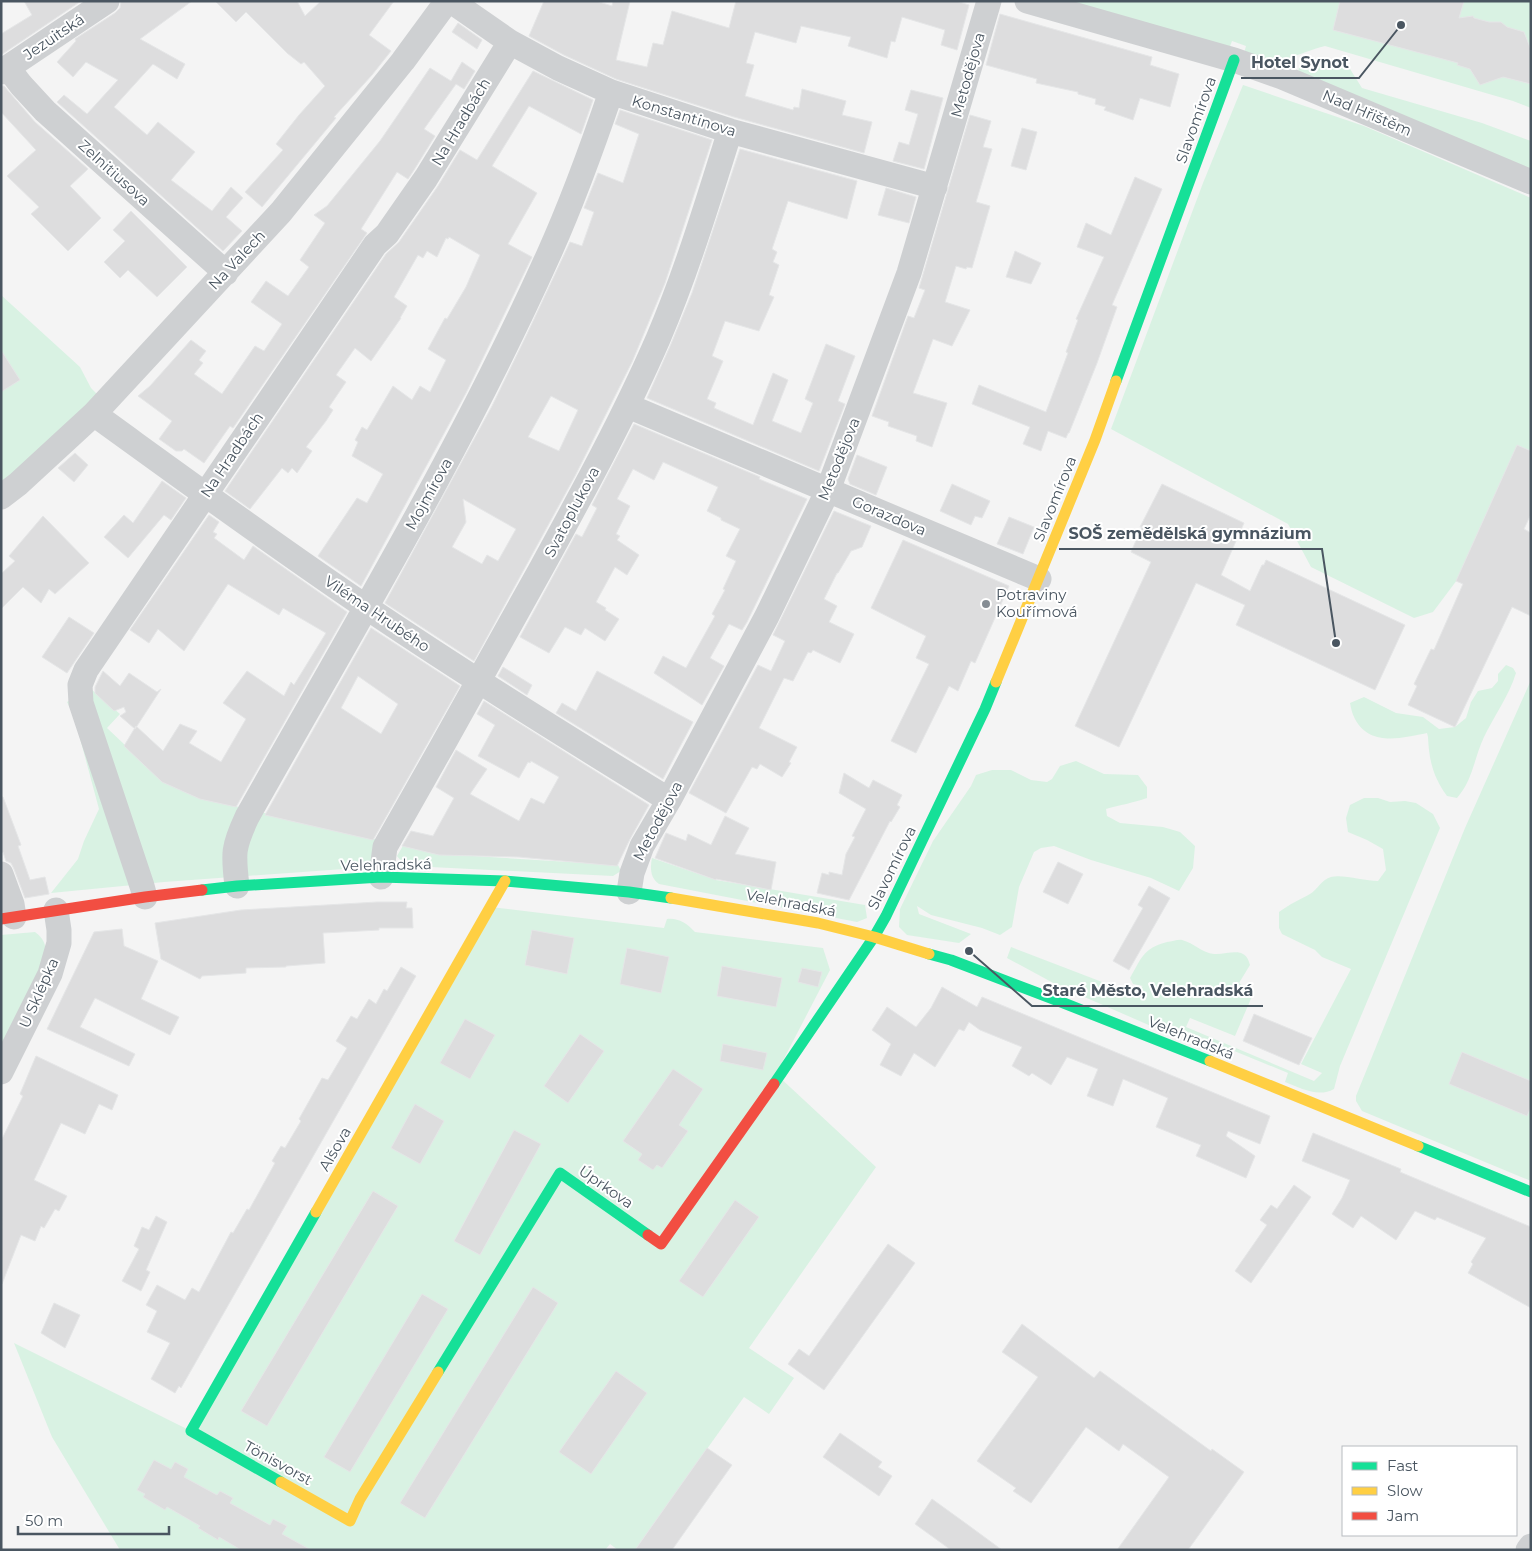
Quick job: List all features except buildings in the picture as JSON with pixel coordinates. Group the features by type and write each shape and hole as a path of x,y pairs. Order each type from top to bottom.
{"street":[{"name":"Jezuitská","path":"4,70 108,1"},
{"name":"Konstantinova","path":"449,1 510,42 558,68 611,92 730,131 935,187"},
{"name":"Na Valech","path":"1,497 24,479 94,414 281,212 348,131 449,1"},
{"name":"Metodějova","path":"629,892 632,873 642,846 669,800 767,616 828,490 909,273 989,1"},
{"name":"Nad Hřištěm","path":"1027,1 1234,60 1282,77 1531,182"},
{"name":"Na Hradbách","path":"145,897 81,704 80,685 86,670 375,245 387,234 426,178 510,42"},
{"name":"Slavomírova","path":"874,937 985,709 1039,580 1095,440 1234,60"},
{"name":"Zelnitiusova","path":"4,70 51,117 226,272"},
{"name":"Mojmírova","path":"237,886 234,860 237,839 247,816 422,507 507,344 549,254 575,191 611,92"},
{"name":"Svatoplukova","path":"381,877 385,847 479,682 628,406 659,338 693,247 730,131"},
{"name":"Gorazdova","path":"628,406 1039,580"},
{"name":"Viléma Hrubého","path":"94,414 204,495 365,607 479,682 669,800"},
{"path":"1,874 12,904 8,918"},
{"name":"Velehradská","path":"8,918 145,897 237,886 381,877 506,881 682,898 809,921 874,937 951,960 1292,1094 1531,1192"},
{"name":"Alšova","path":"190,1431 506,881"},
{"name":"U Sklépka","path":"1,1072 43,990 55,958 59,943 56,910"},
{"name":"Úprkova","path":"350,1521 360,1499 560,1173 661,1244 769,1092 874,937"},
{"name":"Tönisvorst","path":"190,1431 350,1521"},
{"path":"1528,1550 1531,1546"}],"green space":[{"path":"1048,1 1531,1 1531,108 1513,101 1325,46 1271,62 1244,53 1246,46 1232,41 1229,49"},
{"path":"1326,62 1350,69 1362,88 1482,123 1531,141 1531,172 1298,72 1299,68 1306,64"},
{"path":"1243,85 1364,126 1531,198 1531,451 1457,580 1433,612 1414,618 1311,567 1288,524 1111,429 1203,183"},
{"path":"1,295 80,367 91,388 98,395 1,484"},
{"path":"1506,665 1513,668 1516,673 1484,737 1467,784 1457,798 1447,796 1438,782 1429,753 1427,733 1397,738 1378,737 1369,734 1361,728 1352,713 1350,703 1364,697 1396,713 1423,717 1439,729 1455,727 1466,718 1471,702 1478,691 1492,688 1498,681 1498,674"},
{"path":"1531,680 1531,1181 1362,1111 1356,1101 1356,1096 1465,828"},
{"path":"91,689 120,714 107,728 163,781 201,798 379,840 370,863 358,868 164,882 51,893 78,859 99,809 74,716 67,702"},
{"path":"1076,761 1104,774 1138,775 1147,787 1147,798 1106,809 1107,816 1120,823 1163,827 1180,832 1195,846 1193,868 1179,891 1151,878 1091,860 1054,846 1041,848 1034,852 1019,887 1012,927 1000,935 982,928 931,915 917,906 919,914 971,934 959,943 907,935 899,927 900,909 933,841 971,786 976,775 992,770 1011,770 1031,780 1047,782 1052,779 1060,766"},
{"path":"1364,798 1416,803 1433,814 1440,828 1340,1066 1334,1089 1328,1092 1310,1091 1285,1082 1288,1073 1171,1025 1167,1033 1057,985 1007,958 1011,947 1123,990 1133,991 1143,986 1133,984 1130,978 1137,965 1148,951 1159,944 1180,940 1214,954 1240,953 1248,959 1250,965 1239,983 1253,994 1235,1036 1190,1018 1186,1027 1314,1081 1322,1073 1301,1064 1351,969 1322,957 1315,950 1282,934 1279,928 1279,912 1310,894 1331,877 1341,876 1378,881 1386,870 1383,849 1348,832 1346,818 1350,805"},
{"path":"404,844 441,854 618,865 621,871 613,876 411,866 403,863 397,856"},
{"path":"652,858 716,880 865,905 867,918 857,922 659,884 651,872"},
{"path":"491,907 664,928 667,919 675,919 695,932 823,948 830,970 776,1074 876,1167 749,1348 794,1378 769,1414 744,1397 635,1550 618,1550 610,1544 605,1550 120,1550 52,1437 14,1343 191,1431"},
{"path":"35,932 42,939 45,946 44,965 1,1051 1,935"}],"traffic: fast":[{"path":"1116,381 1234,60"},
{"path":"774,1084 874,937 886,916 985,709 996,682"},
{"path":"202,890 381,877 505,881 629,892 671,898"},
{"path":"929,954 951,960 1210,1061"},
{"path":"1418,1146 1531,1192"},
{"path":"438,1372 560,1173 648,1235"},
{"path":"281,1482 191,1431 316,1212"}],"traffic: slow":[{"path":"996,682 1095,440 1116,381"},
{"path":"316,1212 505,881"},
{"path":"671,898 818,923 874,937 929,954"},
{"path":"1210,1061 1418,1146"},
{"path":"281,1482 350,1521 360,1499 438,1372"}],"traffic: jam":[{"path":"1,919 202,890"},
{"path":"648,1235 661,1244 774,1084"}],"place":[{"name":"Hotel Synot","path":"1401,25"},
{"name":"Potraviny Kouřímová","path":"986,604"},
{"name":"SOŠ zemědělská gymnázium","path":"1336,643"},
{"name":"Staré Město, Velehradská","path":"969,951"}]}
